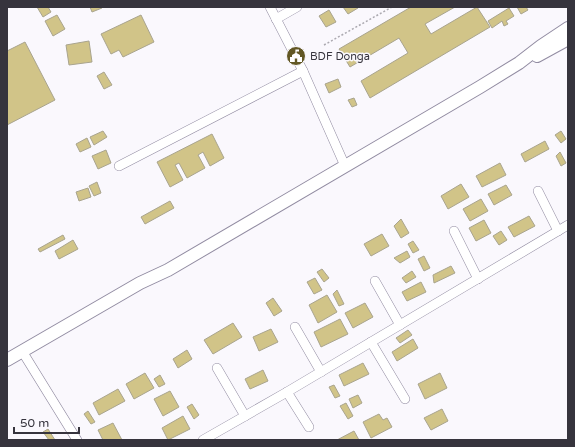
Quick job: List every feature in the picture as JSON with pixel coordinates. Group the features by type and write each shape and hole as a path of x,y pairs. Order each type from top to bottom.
{"main road":[{"path":"7,369 24,354 140,283 168,270 519,63 568,28"},
{"path":"519,63 545,53 568,39"},
{"path":"7,360 24,354"}],"street":[{"path":"270,7 303,71 345,166"},
{"path":"276,19 297,7"},
{"path":"119,166 303,71"},
{"path":"538,191 558,231"},
{"path":"203,440 321,372 568,225"},
{"path":"454,231 478,278"},
{"path":"375,281 400,325"},
{"path":"295,327 321,372"},
{"path":"371,342 405,399"},
{"path":"24,354 77,440"},
{"path":"217,368 245,416"},
{"path":"287,392 309,427"}],"path":[{"path":"324,45 392,7"}],"building":[{"path":"37,7 48,7 51,12 43,17"},
{"path":"90,7 102,7 102,8 92,12"},
{"path":"343,7 357,7 358,8 348,14"},
{"path":"411,7 455,7 425,24 431,34 477,7 490,27 370,98 361,81 408,53 399,38 350,67 339,49"},
{"path":"517,7 526,7 528,10 521,14"},
{"path":"509,8 514,16 506,21 508,24 504,26 502,21 492,28 488,21"},
{"path":"329,10 336,22 326,27 319,16"},
{"path":"57,15 65,29 53,36 45,21"},
{"path":"141,15 154,42 123,57 119,50 111,54 101,34"},
{"path":"89,41 92,62 69,65 66,45"},
{"path":"25,42 55,100 7,125 7,51"},
{"path":"104,72 112,85 104,89 97,76"},
{"path":"338,79 341,87 329,93 325,84"},
{"path":"354,98 357,105 352,107 348,100"},
{"path":"103,131 107,137 94,145 90,137"},
{"path":"561,131 566,139 561,143 555,135"},
{"path":"212,134 224,158 210,166 203,152 198,155 205,168 187,178 179,163 175,165 183,180 170,187 157,162"},
{"path":"87,138 91,147 80,152 76,144"},
{"path":"545,141 549,149 525,162 521,154"},
{"path":"106,150 111,163 98,169 92,156"},
{"path":"560,152 566,163 561,166 556,156"},
{"path":"500,163 506,175 482,187 476,176"},
{"path":"97,182 101,193 94,196 89,186"},
{"path":"461,184 469,197 448,209 441,196"},
{"path":"506,185 512,195 494,205 488,194"},
{"path":"88,188 91,197 79,201 76,192"},
{"path":"481,199 488,211 470,221 463,209"},
{"path":"170,201 174,208 145,224 141,217"},
{"path":"529,216 535,226 514,237 508,227"},
{"path":"401,219 409,233 401,238 394,226"},
{"path":"484,220 491,233 476,241 469,228"},
{"path":"501,231 507,240 499,245 493,236"},
{"path":"382,234 389,246 371,256 364,244"},
{"path":"63,235 65,239 40,252 38,249"},
{"path":"73,240 78,249 59,259 55,251"},
{"path":"413,241 419,250 413,253 408,244"},
{"path":"407,251 410,257 400,263 394,258"},
{"path":"424,256 430,268 424,271 418,259"},
{"path":"451,266 455,273 434,283 433,275"},
{"path":"322,269 329,278 324,282 317,272"},
{"path":"412,271 416,277 406,283 402,278"},
{"path":"315,278 322,290 314,294 307,282"},
{"path":"421,282 426,292 407,301 402,292"},
{"path":"337,290 344,304 339,306 333,294"},
{"path":"327,295 337,312 318,323 309,305"},
{"path":"273,298 282,311 274,316 266,303"},
{"path":"365,303 373,317 353,328 345,313"},
{"path":"340,319 348,334 321,347 314,332"},
{"path":"233,323 242,337 213,354 204,340"},
{"path":"271,329 278,342 259,351 253,337"},
{"path":"408,330 412,335 400,343 396,338"},
{"path":"413,339 418,348 397,361 392,352"},
{"path":"187,350 192,359 178,368 173,359"},
{"path":"363,363 369,374 344,386 339,375"},
{"path":"263,370 268,381 250,389 245,379"},
{"path":"145,373 154,388 134,399 126,384"},
{"path":"440,373 447,388 425,399 418,384"},
{"path":"160,375 165,384 159,387 154,379"},
{"path":"334,385 340,396 335,398 329,387"},
{"path":"118,389 125,401 99,415 93,403"},
{"path":"170,391 179,407 163,416 154,399"},
{"path":"358,395 362,403 353,408 349,399"},
{"path":"346,403 353,416 348,419 340,406"},
{"path":"192,404 199,415 194,419 187,407"},
{"path":"442,409 448,421 431,430 424,418"},
{"path":"88,411 95,422 91,424 84,414"},
{"path":"379,414 383,420 387,418 392,427 371,438 363,422"},
{"path":"183,416 190,429 168,440 162,428"},
{"path":"113,423 122,440 103,440 98,430"},
{"path":"48,429 55,440 49,440 43,432"},
{"path":"354,431 359,440 337,440"}],"place":[{"name":"BDF Donga","path":"296,56"}]}
